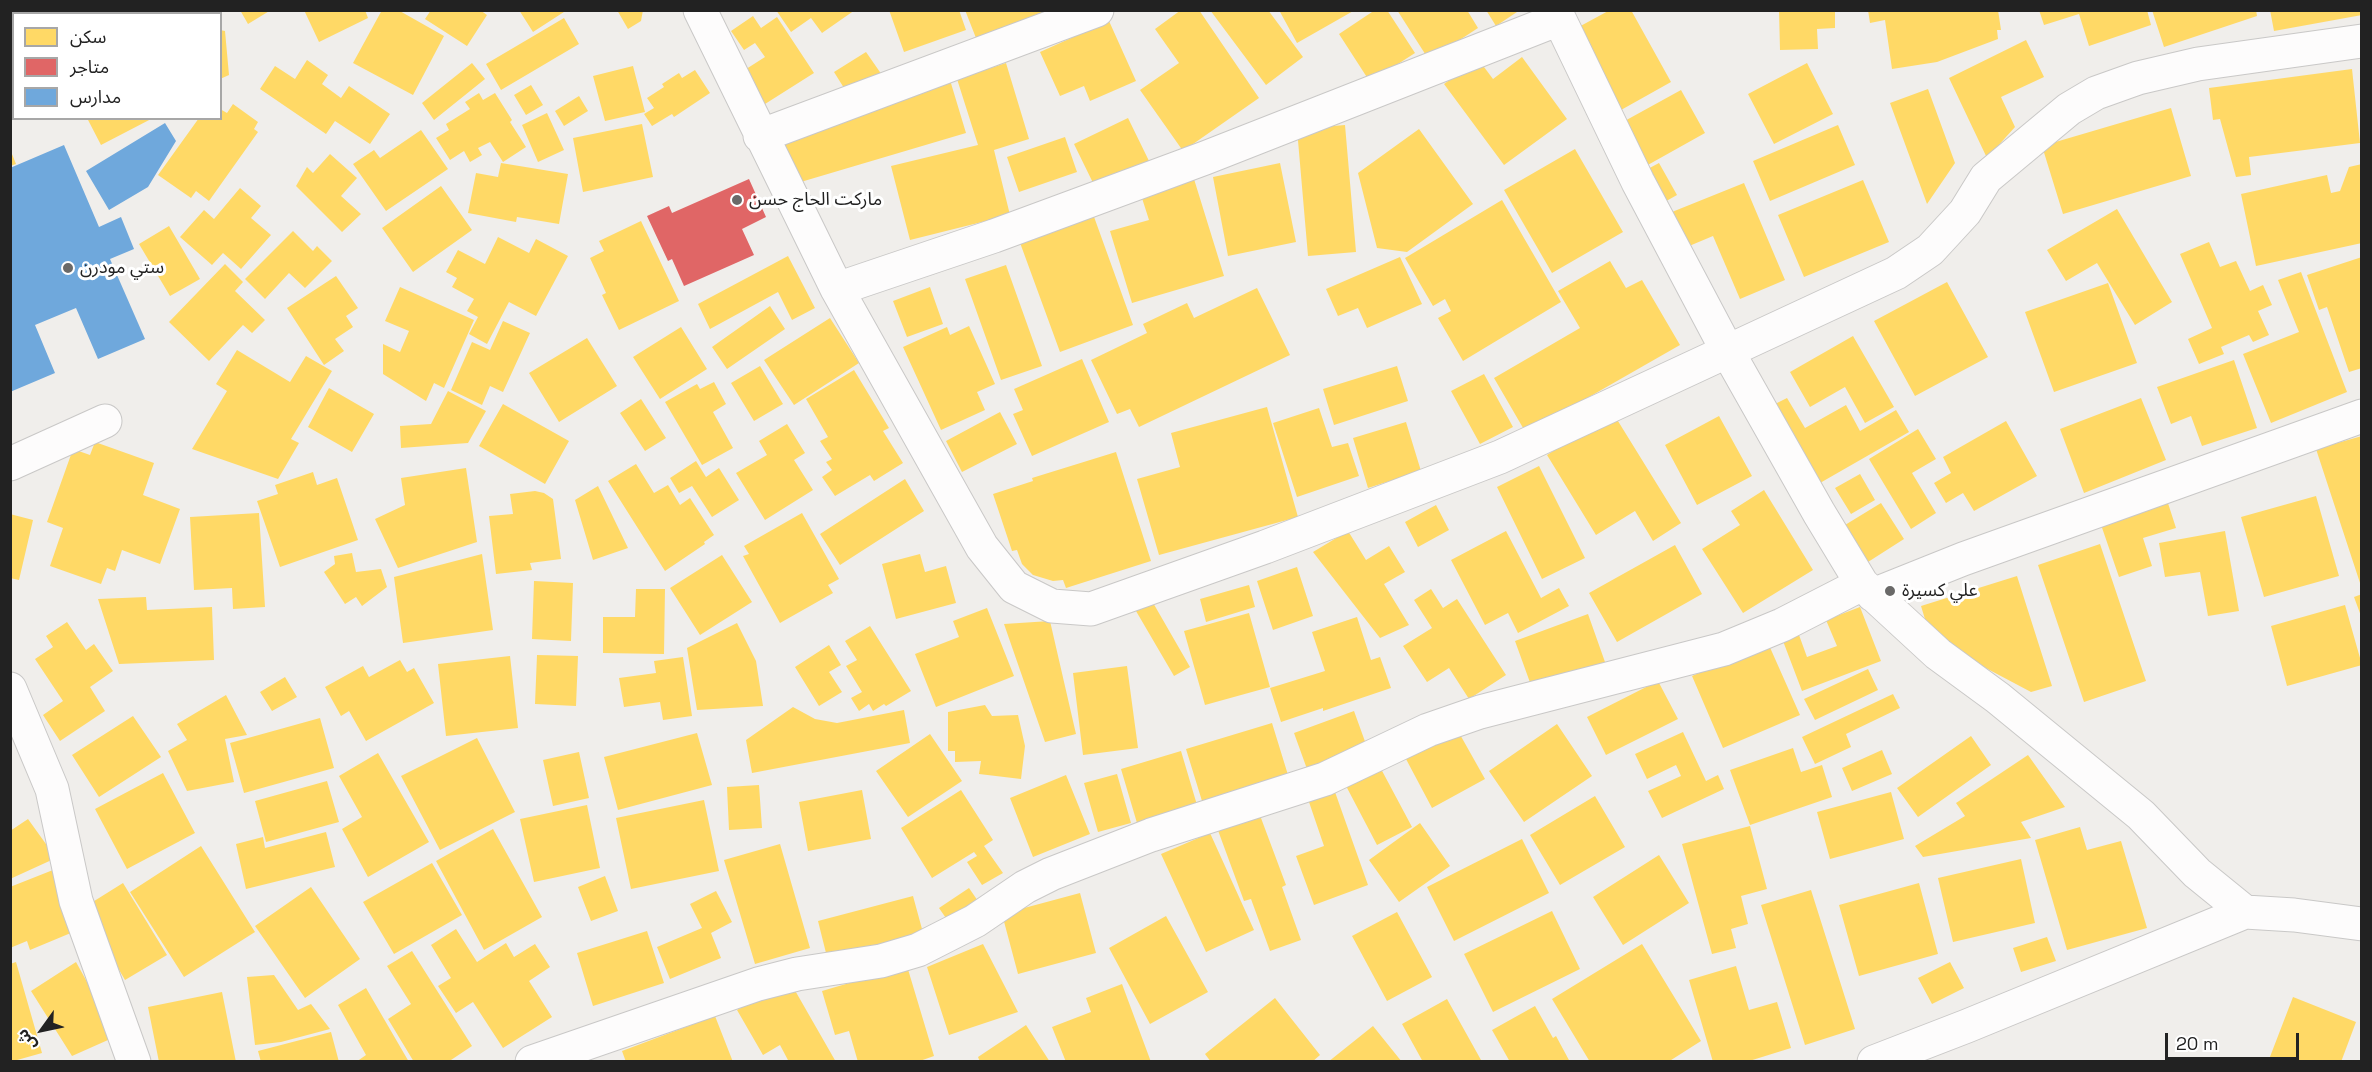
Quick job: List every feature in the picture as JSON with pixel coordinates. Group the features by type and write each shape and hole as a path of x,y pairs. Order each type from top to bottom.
{"street":[{"path":"700,10 837,289 982,547 1014,586 1052,606 1081,609 1091,609 1265,547 1500,457 1896,273 1930,250 1965,212 1986,178 2069,109 2096,93 2138,78 2198,64 2361,41"},
{"path":"760,136 1097,10"},
{"path":"837,289 994,236 1205,158 1557,15 1638,182 1728,352 1819,513 1868,590 1938,654 1998,698 2141,815 2198,873 2245,912"},
{"path":"532,1062 758,984 797,974 881,961 918,950 975,921 1025,887 1051,874 1140,840 1325,779 1428,730 1480,712 1724,649 1868,590 1985,551 2361,416"},
{"path":"10,464 105,421"},
{"path":"10,689 52,789 76,901 134,1062"},
{"path":"1874,1062 2245,912 2294,915 2361,924"}],"building: سكن":[{"path":"10,10 37,10 38,12 12,12 12,44 10,45"},
{"path":"44,10 83,10 80,12 45,12"},
{"path":"99,10 141,10 142,12 96,12"},
{"path":"240,10 271,10 248,24"},
{"path":"304,10 365,10 368,18 319,42"},
{"path":"382,10 398,10 444,36 413,95 353,63"},
{"path":"431,10 480,10 487,15 467,46 425,19"},
{"path":"519,10 567,10 533,32"},
{"path":"617,10 643,10 641,21 628,29"},
{"path":"776,10 855,10 822,33 811,18 791,32"},
{"path":"889,10 959,10 966,30 904,52"},
{"path":"965,10 1048,10 976,38"},
{"path":"1181,10 1199,10 1259,98 1183,151 1140,90 1179,63 1155,29"},
{"path":"1210,10 1268,10 1303,57 1266,85"},
{"path":"1279,10 1355,10 1297,43"},
{"path":"1375,10 1387,10 1415,53 1370,82 1339,34"},
{"path":"1397,10 1467,10 1478,28 1429,60"},
{"path":"1486,10 1520,10 1496,26"},
{"path":"1610,10 1631,10 1671,82 1621,110 1575,29"},
{"path":"1779,10 1835,10 1835,28 1817,29 1818,49 1780,50"},
{"path":"1868,10 1998,10 2001,30 1997,30 1998,39 1937,62 1892,69 1885,20 1870,23"},
{"path":"2039,10 2147,10 2151,25 2089,46 2079,14 2044,25"},
{"path":"2152,10 2256,10 2257,16 2164,47"},
{"path":"2270,10 2362,10 2362,15 2274,31"},
{"path":"753,16 761,28 777,17 814,73 765,104 743,71 765,57 755,43 744,50 731,31"},
{"path":"564,18 579,44 501,90 486,64"},
{"path":"1109,21 1136,81 1090,101 1084,86 1060,96 1040,52"},
{"path":"222,30 225,31 229,75 222,78"},
{"path":"2026,40 2044,77 2001,97 2015,127 1987,158 1949,78"},
{"path":"866,52 882,75 849,96 834,72"},
{"path":"1522,57 1567,119 1504,165 1444,84 1478,59 1493,79"},
{"path":"307,60 328,75 322,84 341,98 349,86 390,114 370,144 335,121 326,134 260,89 275,66 295,79"},
{"path":"472,63 485,79 434,120 422,103"},
{"path":"1006,63 1029,139 994,150 1010,215 910,240 891,166 978,145 957,79"},
{"path":"1807,63 1833,114 1774,144 1748,94"},
{"path":"633,66 645,112 605,121 593,76"},
{"path":"2352,69 2360,143 2249,157 2251,175 2236,177 2220,119 2213,120 2209,88"},
{"path":"695,70 710,93 674,117 672,114 652,126 644,114 654,108 647,98 679,73 682,78"},
{"path":"950,80 966,133 794,184 779,132"},
{"path":"531,85 543,105 526,115 514,95"},
{"path":"1928,89 1955,163 1927,204 1890,103"},
{"path":"1681,90 1705,133 1646,166 1621,123"},
{"path":"479,93 483,100 495,93 526,147 503,162 490,142 478,148 482,155 470,162 464,151 450,160 436,138 449,130 446,124 470,109 465,102"},
{"path":"579,96 588,111 564,126 555,111"},
{"path":"233,104 258,122 254,129 258,132 209,201 196,191 191,198 158,175 198,120 222,120 222,110 227,113"},
{"path":"2171,108 2191,176 2063,214 2042,146"},
{"path":"547,113 564,150 538,162 522,125"},
{"path":"1128,118 1150,163 1096,189 1074,144"},
{"path":"88,120 149,120 101,145"},
{"path":"642,124 653,177 583,192 573,138"},
{"path":"1345,125 1356,252 1308,256 1297,129"},
{"path":"1838,125 1855,165 1770,201 1753,161"},
{"path":"1419,129 1473,204 1407,252 1377,248 1358,173"},
{"path":"421,130 448,169 386,211 353,164 374,150 380,158"},
{"path":"1065,137 1077,172 1019,192 1007,157"},
{"path":"10,149 16,164 10,166"},
{"path":"1575,149 1623,232 1552,273 1504,190"},
{"path":"330,154 357,178 341,196 361,214 342,232 296,186 307,167 313,173"},
{"path":"501,163 568,174 559,224 517,217 516,222 468,213 476,173 498,177"},
{"path":"1280,163 1296,242 1228,256 1213,177"},
{"path":"1659,163 1677,195 1661,204 1642,172"},
{"path":"2362,164 2362,243 2256,266 2241,194 2327,175 2331,193 2340,191 2349,167"},
{"path":"1194,179 1224,276 1132,303 1110,231 1149,220 1141,195"},
{"path":"1863,180 1889,242 1804,277 1778,215"},
{"path":"1744,183 1785,280 1740,299 1713,236 1682,249 1667,214"},
{"path":"441,186 472,230 413,272 382,228"},
{"path":"240,188 261,206 251,218 271,235 241,269 223,253 212,265 180,237 204,210 214,219"},
{"path":"1502,200 1561,302 1463,361 1438,318 1451,311 1445,299 1433,306 1405,258"},
{"path":"2117,209 2172,302 2135,325 2097,263 2066,281 2047,250"},
{"path":"1093,214 1133,325 1060,352 1019,240"},
{"path":"641,221 679,301 619,330 602,295 606,293 590,258 604,251 599,241"},
{"path":"169,226 200,279 170,296 139,244"},
{"path":"293,231 313,251 317,246 332,261 305,288 289,273 265,299 245,279"},
{"path":"498,237 529,253 536,239 568,256 536,316 509,302 487,344 469,334 478,317 467,311 474,299 452,287 457,278 446,272 458,250 485,264"},
{"path":"2209,242 2220,267 2236,261 2250,291 2263,285 2272,305 2258,311 2269,335 2253,342 2249,335 2221,347 2224,354 2199,364 2188,339 2212,328 2180,254"},
{"path":"788,256 815,308 792,320 778,292 710,329 698,304"},
{"path":"1400,257 1422,304 1367,328 1358,308 1338,316 1326,289"},
{"path":"2362,257 2362,368 2349,372 2327,307 2319,310 2307,275"},
{"path":"1610,261 1626,288 1642,280 1680,345 1526,433 1494,378 1580,328 1558,291"},
{"path":"225,264 243,282 235,291 265,320 252,333 243,325 209,361 169,322"},
{"path":"1006,265 1042,366 1001,380 965,279"},
{"path":"2301,272 2347,392 2271,423 2243,354 2299,332 2278,280"},
{"path":"336,276 358,308 346,316 353,327 335,339 344,351 324,365 287,308"},
{"path":"1947,282 1988,357 1915,396 1874,321"},
{"path":"2108,283 2137,363 2054,392 2025,312"},
{"path":"400,287 474,320 444,388 434,383 426,401 383,374 383,344 400,352 409,331 385,321"},
{"path":"930,287 943,324 907,337 893,301"},
{"path":"1257,288 1290,355 1139,427 1130,409 1117,414 1091,360 1147,333 1143,324 1187,303 1194,318"},
{"path":"770,306 785,329 727,369 712,347"},
{"path":"830,318 859,363 794,405 764,360"},
{"path":"503,321 530,333 503,392 490,386 482,405 451,390 472,342 490,350"},
{"path":"969,326 995,384 977,392 985,410 941,430 903,347 947,327 950,335"},
{"path":"681,327 707,369 660,399 633,357"},
{"path":"1853,336 1894,407 1865,423 1845,387 1810,407 1790,372"},
{"path":"587,338 617,386 559,422 529,373"},
{"path":"237,350 290,382 306,356 332,371 291,439 299,443 278,479 192,449 227,391 216,384"},
{"path":"1082,359 1109,422 1032,456 1013,414 1023,410 1014,389"},
{"path":"2234,360 2257,428 2202,446 2191,416 2171,424 2157,387"},
{"path":"760,366 783,404 754,421 731,383"},
{"path":"1397,366 1408,401 1334,425 1323,389"},
{"path":"854,370 889,428 883,431 903,463 874,481 870,475 835,496 822,477 832,470 826,462 832,459 820,441 828,437 806,399"},
{"path":"1484,374 1513,427 1480,444 1451,391"},
{"path":"714,382 726,404 713,412 733,448 702,465 665,402 697,384 700,389"},
{"path":"329,388 374,414 352,452 308,427"},
{"path":"448,391 486,411 468,443 401,448 400,426 431,424"},
{"path":"1787,398 1805,428 1846,405 1860,431 1896,410 1909,432 1820,483 1775,404"},
{"path":"2141,398 2166,460 2084,493 2060,429"},
{"path":"641,399 666,438 645,451 620,413"},
{"path":"503,404 569,441 545,484 479,446"},
{"path":"1267,407 1298,517 1159,555 1137,479 1180,467 1171,433"},
{"path":"1319,408 1332,447 1348,443 1359,476 1297,497 1273,423"},
{"path":"1000,412 1017,444 962,472 946,441"},
{"path":"1613,413 1681,523 1653,541 1635,511 1596,535 1547,455"},
{"path":"1719,416 1752,476 1697,505 1665,445"},
{"path":"2006,421 2037,476 1974,511 1963,493 1946,503 1934,483 1951,473 1943,457"},
{"path":"1406,422 1421,471 1368,488 1353,438"},
{"path":"787,424 805,453 794,460 813,490 765,520 736,473 767,455 759,441"},
{"path":"1918,429 1936,459 1912,473 1936,513 1911,529 1869,459"},
{"path":"2362,436 2362,586 2361,586 2316,449"},
{"path":"95,442 154,463 143,495 180,509 160,564 122,550 115,571 107,568 101,584 50,566 63,528 47,522 73,449 90,455"},
{"path":"1116,452 1151,561 1066,588 1063,580 1053,581 1033,575 1022,564 1017,550 1012,551 993,494 1033,481 1032,478"},
{"path":"696,461 706,477 719,468 739,500 712,517 692,486 679,493 670,478"},
{"path":"636,464 654,493 668,485 680,505 690,498 714,535 704,542 705,544 665,571 608,481"},
{"path":"1539,466 1585,558 1542,579 1497,487"},
{"path":"466,468 477,542 398,568 375,519 405,505 401,478"},
{"path":"313,472 317,485 337,478 358,540 280,567 257,501 278,494 275,485"},
{"path":"1860,474 1875,500 1851,514 1835,488"},
{"path":"905,479 924,511 840,565 820,534"},
{"path":"598,486 628,548 593,560 575,500"},
{"path":"1764,490 1813,570 1743,613 1702,549 1740,525 1731,511"},
{"path":"535,491 544,493 553,499 561,559 530,563 532,570 496,574 489,516 513,514 510,494"},
{"path":"2316,496 2339,576 2264,597 2241,517"},
{"path":"2166,497 2176,528 2143,538 2152,566 2119,577 2099,519"},
{"path":"1881,503 1904,539 1868,562 1845,525"},
{"path":"1436,505 1449,530 1418,547 1405,522"},
{"path":"259,513 265,607 233,609 232,588 194,590 190,517"},
{"path":"802,513 839,579 828,585 833,593 780,623 743,556 749,554 744,546"},
{"path":"10,514 33,520 19,580 10,578"},
{"path":"1348,531 1366,560 1389,546 1405,572 1384,584 1409,625 1380,638 1313,552"},
{"path":"1506,531 1541,598 1559,588 1569,606 1518,633 1508,613 1485,625 1451,560"},
{"path":"2225,531 2239,611 2208,616 2200,572 2165,577 2159,543"},
{"path":"2100,544 2146,681 2084,702 2038,565"},
{"path":"1675,545 1702,594 1617,642 1589,593"},
{"path":"352,553 356,572 381,569 387,587 362,606 356,597 345,604 324,572 335,564 334,556"},
{"path":"482,554 493,630 403,643 394,577"},
{"path":"920,554 925,572 946,566 956,603 896,619 882,564"},
{"path":"722,555 752,602 700,635 670,588"},
{"path":"1297,567 1313,616 1273,630 1257,581"},
{"path":"2017,576 2052,686 2031,692 1931,639 1921,606"},
{"path":"534,581 573,583 571,641 532,639"},
{"path":"1249,585 1255,607 1206,622 1200,599"},
{"path":"636,589 665,589 664,654 603,653 603,617 635,617"},
{"path":"1431,589 1443,608 1457,599 1506,675 1469,699 1449,668 1427,682 1403,646 1432,628 1414,600"},
{"path":"2362,594 2362,616 2361,616 2354,597"},
{"path":"146,597 147,610 212,607 214,660 119,664 98,599"},
{"path":"1152,601 1190,667 1174,676 1136,611"},
{"path":"2345,605 2362,665 2287,686 2271,626"},
{"path":"1860,607 1881,661 1802,691 1783,641 1799,635 1807,657 1837,646 1826,620"},
{"path":"987,608 1014,676 936,707 915,654 959,637 953,621"},
{"path":"1249,613 1270,687 1205,705 1184,631"},
{"path":"1588,614 1605,662 1532,688 1515,641"},
{"path":"1357,617 1371,660 1380,657 1391,688 1323,711 1323,708 1281,722 1270,688 1325,671 1312,632"},
{"path":"1050,621 1076,734 1045,742 1004,624"},
{"path":"67,622 86,650 94,644 113,671 90,687 105,711 60,741 43,715 63,701 35,659 53,647 46,636"},
{"path":"737,623 756,661 763,706 697,710 687,648"},
{"path":"870,626 911,691 873,711 869,704 859,711 851,698 862,692 846,666 857,660 845,641"},
{"path":"1768,643 1800,715 1723,748 1692,676"},
{"path":"829,645 841,665 829,672 842,692 819,706 795,667"},
{"path":"537,655 578,656 576,706 535,704"},
{"path":"510,656 518,728 446,736 438,664"},
{"path":"683,657 692,716 663,720 660,702 624,707 619,678 656,673 654,661"},
{"path":"400,660 407,672 414,668 434,703 366,741 349,711 341,716 325,687 363,666 369,677"},
{"path":"1127,666 1138,748 1083,755 1073,673"},
{"path":"1868,669 1878,690 1815,720 1804,699"},
{"path":"285,677 297,697 272,711 260,692"},
{"path":"1658,681 1678,719 1606,755 1587,717"},
{"path":"1893,694 1900,708 1846,734 1851,747 1815,764 1802,737"},
{"path":"226,695 247,735 225,739 234,782 187,791 168,751 187,740 177,724"},
{"path":"985,705 992,716 1018,715 1025,746 1021,779 979,774 981,761 955,762 955,751 948,751 948,712"},
{"path":"793,707 815,719 837,723 904,710 910,743 752,773 746,740"},
{"path":"1354,711 1367,747 1307,769 1294,733"},
{"path":"133,716 161,757 99,797 72,755"},
{"path":"320,718 334,768 244,793 230,743"},
{"path":"1272,723 1288,775 1202,801 1186,749"},
{"path":"1557,724 1592,776 1524,822 1489,771"},
{"path":"1458,731 1485,779 1432,808 1406,759"},
{"path":"1683,732 1706,781 1718,775 1724,789 1662,818 1648,791 1681,776 1676,765 1647,779 1635,754"},
{"path":"697,733 712,785 618,810 604,757"},
{"path":"930,734 962,781 908,817 876,771"},
{"path":"1971,736 1991,765 1918,817 1897,788"},
{"path":"477,738 515,812 440,850 401,776"},
{"path":"1793,748 1801,772 1822,765 1832,797 1750,825 1730,770"},
{"path":"1882,750 1892,774 1852,791 1842,768"},
{"path":"1181,751 1197,805 1137,823 1121,769"},
{"path":"579,752 589,798 553,806 543,760"},
{"path":"378,753 429,842 368,877 342,829 362,817 339,776"},
{"path":"2028,755 2065,807 2021,822 2031,838 1923,857 1915,846 1965,816 1956,803"},
{"path":"1380,767 1412,827 1377,845 1345,784"},
{"path":"163,773 195,833 127,869 95,809"},
{"path":"1117,774 1131,823 1098,832 1084,783"},
{"path":"1066,775 1090,834 1033,857 1010,798"},
{"path":"327,781 339,822 266,842 255,801"},
{"path":"759,785 762,828 729,830 727,787"},
{"path":"862,790 871,839 808,851 799,802"},
{"path":"961,790 993,840 984,846 1003,873 982,885 967,862 977,856 974,852 932,878 901,828"},
{"path":"1335,792 1368,885 1314,905 1296,856 1324,846 1309,802"},
{"path":"1891,792 1904,839 1830,859 1817,812"},
{"path":"1595,796 1625,847 1560,885 1530,835"},
{"path":"704,800 719,871 631,889 616,818"},
{"path":"587,805 600,868 534,882 520,819"},
{"path":"1258,810 1286,885 1282,887 1301,940 1270,951 1251,899 1244,901 1216,825"},
{"path":"28,819 56,858 10,879 10,831"},
{"path":"1420,823 1450,866 1399,902 1369,860"},
{"path":"1750,826 1767,889 1741,896 1748,924 1731,929 1736,948 1712,954 1682,844"},
{"path":"2080,827 2087,850 2121,841 2147,928 2067,950 2035,840"},
{"path":"493,829 542,917 484,950 436,861"},
{"path":"326,832 335,867 246,889 236,844 263,837 265,848"},
{"path":"1210,833 1254,930 1206,952 1161,854"},
{"path":"1522,839 1549,893 1454,941 1427,887"},
{"path":"780,844 810,948 755,964 724,860"},
{"path":"201,846 255,932 184,977 130,892"},
{"path":"1659,855 1689,903 1623,945 1593,897"},
{"path":"2021,859 2035,923 1953,942 1938,878"},
{"path":"432,863 462,915 394,954 363,902"},
{"path":"53,870 78,930 30,950 27,941 10,948 10,887"},
{"path":"605,876 618,911 591,921 578,887"},
{"path":"123,883 167,955 125,980 83,908"},
{"path":"1919,883 1938,954 1859,976 1839,905"},
{"path":"311,887 360,959 305,998 255,926"},
{"path":"969,888 980,904 950,924 939,908"},
{"path":"1811,890 1855,1029 1805,1045 1761,905"},
{"path":"716,891 732,922 711,933 721,958 670,979 657,947 702,928 690,904"},
{"path":"1080,893 1096,953 1018,974 1002,914"},
{"path":"913,896 925,940 829,965 818,921"},
{"path":"1552,911 1580,969 1493,1012 1464,954"},
{"path":"1397,912 1432,977 1387,1001 1352,936"},
{"path":"1166,916 1208,992 1150,1024 1109,948"},
{"path":"456,929 477,962 506,943 514,957 535,944 550,967 529,981 552,1017 503,1048 473,1002 456,1013 438,986 451,978 431,945"},
{"path":"647,931 664,983 593,1006 577,953"},
{"path":"2047,937 2056,961 2021,972 2013,948"},
{"path":"983,944 1018,1012 949,1035 927,967"},
{"path":"1642,944 1701,1041 1668,1062 1590,1062 1552,999"},
{"path":"412,951 472,1046 448,1062 414,1062 388,1019 411,1004 387,966"},
{"path":"16,962 42,1053 10,1062 10,964"},
{"path":"76,962 117,1036 72,1056 31,991"},
{"path":"1950,962 1964,988 1932,1004 1918,978"},
{"path":"907,966 934,1056 917,1062 858,1062 849,1031 835,1035 822,991"},
{"path":"1736,966 1749,1010 1777,1002 1791,1048 1746,1062 1713,1062 1689,980"},
{"path":"274,975 298,1010 311,1004 330,1029 281,1042 255,1045 247,977"},
{"path":"789,980 836,1062 789,1062 780,1045 763,1055 737,1010"},
{"path":"1122,984 1151,1062 1066,1062 1052,1027 1091,1012 1086,998"},
{"path":"366,988 409,1062 356,1062 366,1055 338,1005"},
{"path":"222,992 236,1062 159,1062 148,1007"},
{"path":"2293,997 2356,1022 2341,1062 2268,1062"},
{"path":"1275,998 1320,1055 1312,1062 1211,1062 1205,1054"},
{"path":"1447,999 1481,1060 1479,1062 1423,1062 1402,1024"},
{"path":"1535,1006 1553,1038 1556,1036 1570,1062 1510,1062 1492,1030"},
{"path":"715,1016 733,1062 626,1062 622,1051"},
{"path":"1026,1025 1050,1062 980,1062 978,1057"},
{"path":"1373,1026 1402,1062 1328,1062"},
{"path":"331,1032 339,1062 261,1062 258,1051"}],"building: متاجر":[{"path":"749,179 766,217 742,229 754,255 684,286 672,259 668,261 647,216 669,206 672,213"}],"building: مدارس":[{"path":"165,123 176,141 148,187 109,210 86,171"},
{"name":"ستي مودرن","path":"64,145 99,227 121,217 134,249 110,259 145,339 98,359 76,308 35,325 55,373 10,392 10,168"}],"place":[{"name":"ماركت الحاج حسن","path":"737,200"},
{"name":"ستي مودرن","path":"68,268"},
{"name":"علي كسيرة","path":"1890,591"}]}
